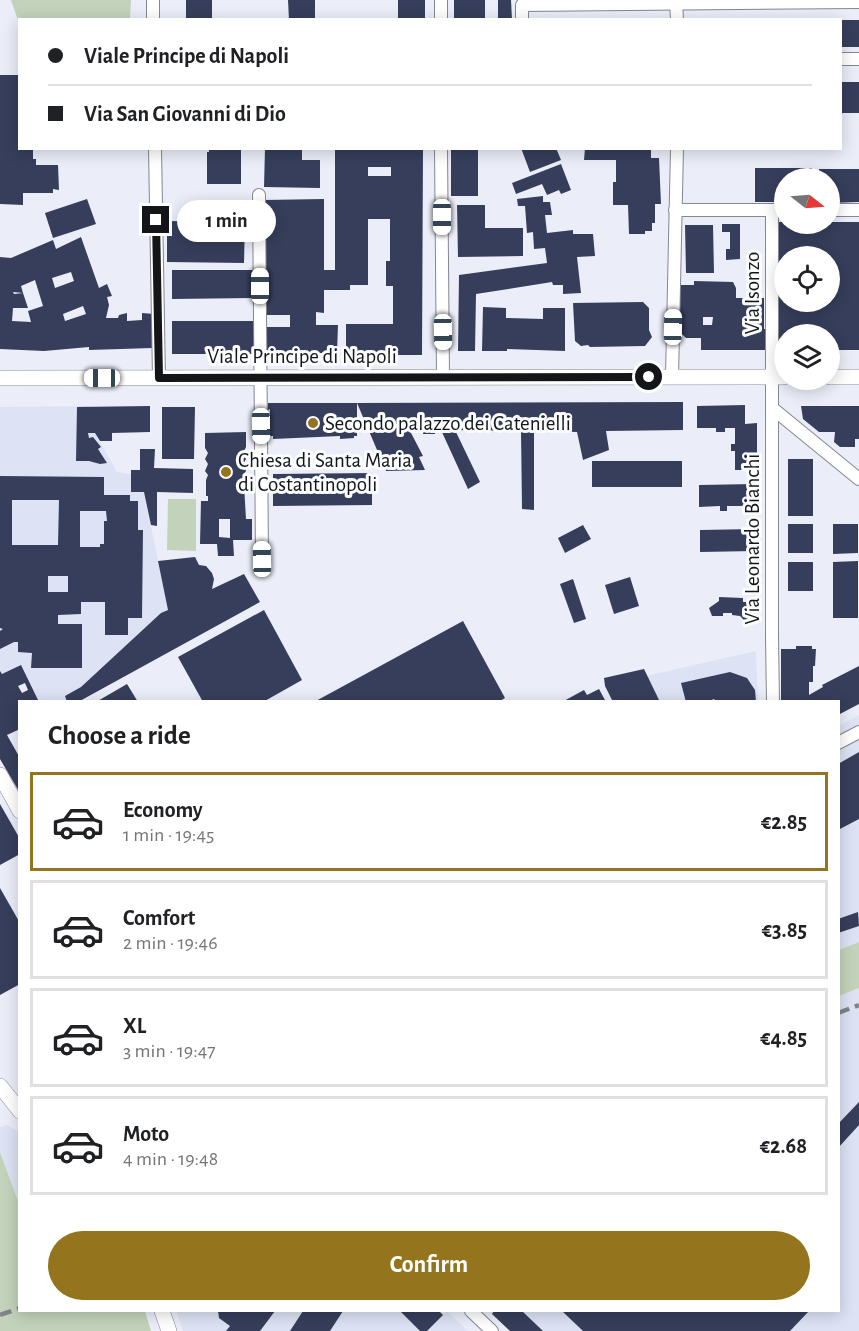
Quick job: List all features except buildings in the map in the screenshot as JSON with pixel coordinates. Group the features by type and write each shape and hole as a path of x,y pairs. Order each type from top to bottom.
{"street":[{"path":"153,0 153,18"},
{"path":"441,0 441,18"},
{"path":"522,18 522,4 676,1 859,2"},
{"path":"676,1 677,18"},
{"path":"842,59 859,59"},
{"path":"155,150 159,378"},
{"path":"441,150 443,377"},
{"path":"672,377 676,150"},
{"path":"259,195 262,559"},
{"path":"675,210 774,210"},
{"path":"840,210 859,210"},
{"name":"Via Isonzo","path":"778,234 778,324"},
{"path":"840,376 859,377"},
{"name":"Viale Principe di Napoli","path":"0,378 774,377"},
{"name":"Via Leonardo Bianchi","path":"773,700 772,408 775,390"},
{"path":"772,408 859,479"},
{"path":"840,742 859,732"},
{"path":"0,775 18,807"},
{"path":"0,1086 18,1108"},
{"path":"162,1312 169,1331"},
{"path":"472,1312 492,1331"}],"shaded area":[{"path":"88,406 88,433 95,433 117,472 131,474 131,492 144,492 168,610 161,613 81,687 65,696 66,700 38,700 21,666 0,675 0,407"},
{"path":"756,651 758,700 659,700 646,676"},
{"path":"859,715 859,942 840,950 840,725"},
{"path":"859,988 859,1331 510,1331 490,1312 840,1312 840,996"},
{"path":"7,1125 18,1131 18,1201 0,1152 0,1127"},
{"path":"176,1312 440,1312 443,1314 448,1312 468,1331 183,1331"}],"green space":[{"path":"11,0 131,0 130,18 18,18 18,20"},
{"path":"168,499 196,499 196,551 167,550"},
{"path":"859,942 859,988 840,996 840,950"},
{"path":"0,1152 18,1201 18,1312 145,1312 151,1331 0,1331"}],"railway":[{"path":"840,1012 859,1005"},
{"path":"0,1315 18,1309"}],"place":[{"name":"Secondo palazzo dei Catenielli","path":"313,423"},
{"name":"Chiesa di Santa Maria di Costantinopoli","path":"226,472"}],"route":[{"path":"156,220 159,378 649,377"}]}
